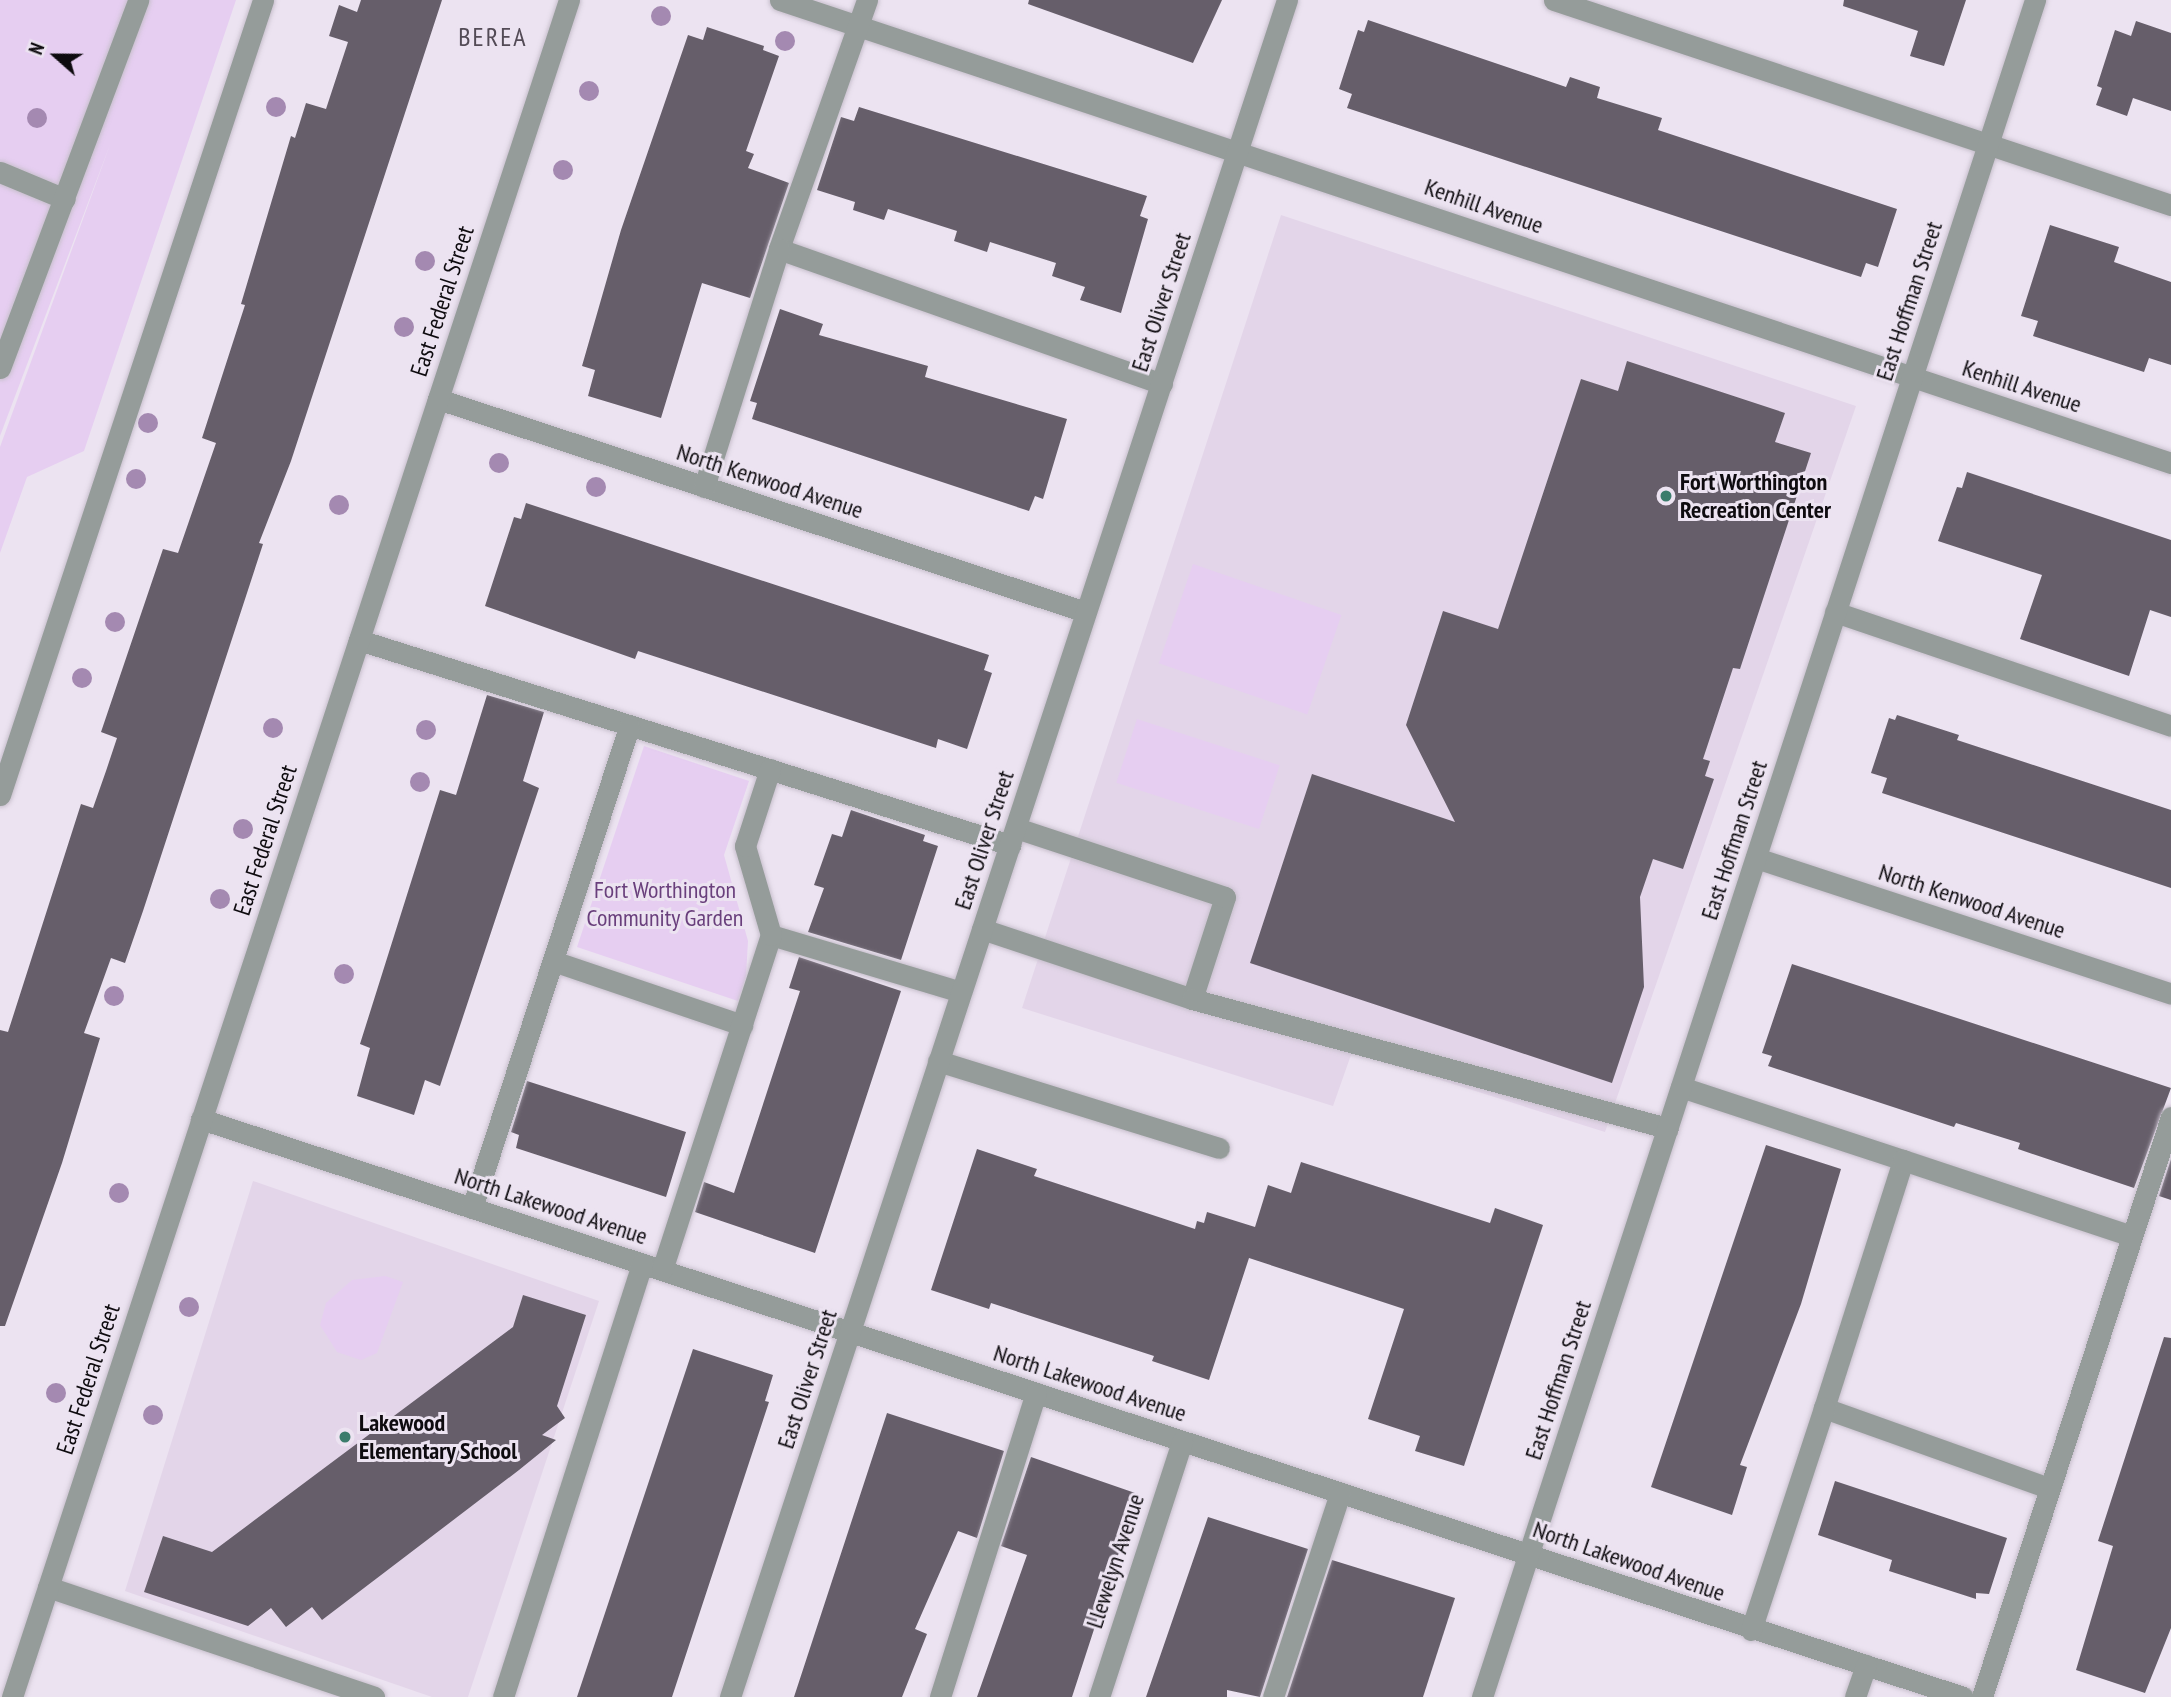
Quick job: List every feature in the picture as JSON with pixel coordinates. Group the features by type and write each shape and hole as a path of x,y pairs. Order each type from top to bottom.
{"street":[{"path":"0,368 138,0"},
{"path":"0,795 263,0"},
{"name":"East Federal Street","path":"12,1697 569,0"},
{"name":"Kenhill Avenue","path":"780,0 2171,463"},
{"path":"704,487 779,250 867,0"},
{"name":"East Oliver Street","path":"730,1697 1287,0"},
{"path":"1554,0 2171,205"},
{"name":"East Hoffman Street","path":"1482,1697 2035,0"},
{"path":"0,172 65,199"},
{"path":"779,250 1162,384"},
{"name":"North Kenwood Avenue","path":"438,399 1086,612"},
{"path":"1835,612 2171,726"},
{"path":"359,640 629,727 1225,898 1192,999"},
{"path":"472,1208 629,727"},
{"path":"503,1697 652,1267 742,1025 771,935 746,846 770,769"},
{"name":"North Kenwood Avenue","path":"1756,858 2171,994"},
{"path":"982,929 1192,999 1668,1128"},
{"path":"771,935 961,992"},
{"path":"553,961 742,1025"},
{"path":"939,1061 1219,1148"},
{"path":"1681,1087 2131,1236"},
{"path":"1982,1697 2171,1117"},
{"name":"North Lakewood Avenue","path":"201,1119 1751,1630 1963,1697"},
{"path":"1751,1630 1903,1160"},
{"path":"940,1697 1036,1393"},
{"path":"1824,1408 2049,1488"},
{"name":"Llewelyn Avenue","path":"1099,1697 1182,1441"},
{"path":"1273,1697 1340,1493"},
{"path":"48,1587 374,1697"},
{"path":"1855,1697 1866,1665"}],"shaded area":[{"path":"1281,215 1856,406 1605,1132 1352,1052 1333,1106 1022,1008"},
{"path":"253,1181 599,1301 468,1697 432,1697 125,1591"}],"green space":[{"path":"0,0 236,0 84,451 27,477 0,553 0,447 111,142 0,436"},
{"path":"1193,564 1341,615 1307,714 1159,663"},
{"path":"1137,719 1280,765 1259,829 1116,783"},
{"name":"Fort Worthington Community Garden","path":"644,746 749,781 724,855 748,941 746,976 738,1001 577,947"},
{"path":"385,1276 403,1282 377,1353 361,1360 337,1352 320,1325 326,1303 352,1280"}],"building":[{"path":"361,0 442,0 291,461 259,543 263,544 125,963 111,958 84,1033 100,1038 62,1163 5,1326 0,1326 0,1030 8,1032 81,804 93,808 106,771 117,738 101,732 163,549 178,553 216,443 202,438 245,305 241,304 291,136 295,138 306,103 326,109 348,42 329,36 339,5 357,12"},
{"path":"1029,0 1222,0 1193,63 1028,4"},
{"path":"1844,0 1966,0 1944,66 1910,56 1918,31 1843,6"},
{"path":"1368,20 1566,87 1570,77 1600,87 1597,98 1662,118 1658,130 1897,209 1878,267 1866,263 1861,277 1347,108 1352,94 1339,89 1358,30 1364,32"},
{"path":"2136,21 2171,33 2171,111 2133,98 2127,116 2096,105 2102,88 2097,86 2115,30 2131,36"},
{"path":"707,27 764,46 763,50 779,56 746,151 754,154 748,168 789,183 750,298 702,283 661,418 588,396 595,370 582,366 621,230 688,35 703,40"},
{"path":"859,107 1147,196 1140,216 1148,219 1121,313 1080,300 1085,287 1052,276 1056,263 990,242 987,252 954,241 957,231 888,209 884,220 853,210 855,202 817,190 841,117 854,121"},
{"path":"2050,225 2119,247 2114,262 2171,282 2171,365 2149,358 2144,372 2033,336 2038,321 2021,316"},
{"path":"780,309 823,324 819,335 928,366 925,377 1067,419 1043,499 1035,496 1029,511 752,419 757,403 750,401"},
{"path":"1627,361 1785,413 1775,442 1811,453 1740,669 1733,668 1703,759 1710,761 1705,776 1714,779 1683,869 1653,859 1640,897 1644,987 1612,1083 1250,963 1312,774 1455,822 1406,725 1443,611 1498,629 1581,379 1618,391"},
{"path":"1967,472 2171,540 2171,617 2150,610 2129,676 2020,639 2042,575 1938,541 1957,487 1962,488"},
{"path":"526,503 989,655 984,670 992,673 967,749 938,739 936,748 638,651 635,659 485,606 514,517 521,519"},
{"path":"487,695 544,712 523,781 539,788 440,1086 425,1080 414,1115 357,1096 370,1048 360,1044 440,790 456,795"},
{"path":"1897,715 1959,735 1957,740 2171,810 2171,888 1882,793 1887,778 1871,773 1889,718 1895,720"},
{"path":"851,810 925,835 923,841 938,846 901,960 808,932 824,888 814,885 832,834 842,837"},
{"path":"799,957 901,991 815,1253 695,1212 704,1182 734,1193 800,991 789,988"},
{"path":"1792,964 2171,1088 2134,1188 2018,1149 2020,1143 1956,1123 1954,1127 1768,1066 1772,1056 1762,1053"},
{"path":"527,1081 686,1132 666,1197 516,1148 519,1135 511,1132"},
{"path":"1766,1145 1841,1169 1801,1304 1740,1465 1747,1467 1732,1515 1651,1487"},
{"path":"977,1149 1037,1169 1034,1176 1195,1229 1197,1221 1204,1223 1207,1212 1255,1227 1268,1185 1291,1193 1301,1162 1490,1223 1495,1208 1543,1225 1464,1466 1415,1451 1420,1436 1368,1419 1404,1309 1249,1258 1209,1380 1152,1361 1154,1356 991,1303 989,1309 931,1290"},
{"path":"2171,1159 2171,1200 2159,1196"},
{"path":"523,1295 586,1315 557,1406 565,1418 542,1435 556,1440 519,1470 322,1620 312,1607 286,1627 271,1608 248,1626 144,1592 163,1536 212,1552 513,1327"},
{"path":"2164,1337 2171,1338 2171,1628 2145,1693 2076,1670 2113,1546 2098,1541"},
{"path":"693,1349 773,1375 765,1401 769,1402 672,1697 577,1697"},
{"path":"887,1413 1004,1451 977,1538 958,1531 915,1629 927,1634 902,1697 794,1697"},
{"path":"1031,1457 1138,1494 1072,1697 977,1697 1027,1555 1001,1546"},
{"path":"1835,1481 2007,1538 1989,1594 1976,1593 1976,1599 1889,1571 1892,1560 1818,1535"},
{"path":"1208,1517 1308,1549 1260,1697 1227,1690 1227,1697 1146,1697"},
{"path":"1332,1560 1455,1598 1423,1697 1287,1697"}],"place":[{"name":"Fort Worthington Recreation Center","path":"1666,496"},
{"name":"Lakewood Elementary School","path":"345,1437"}],"district":[{"name":"BEREA","path":"493,37"}]}
